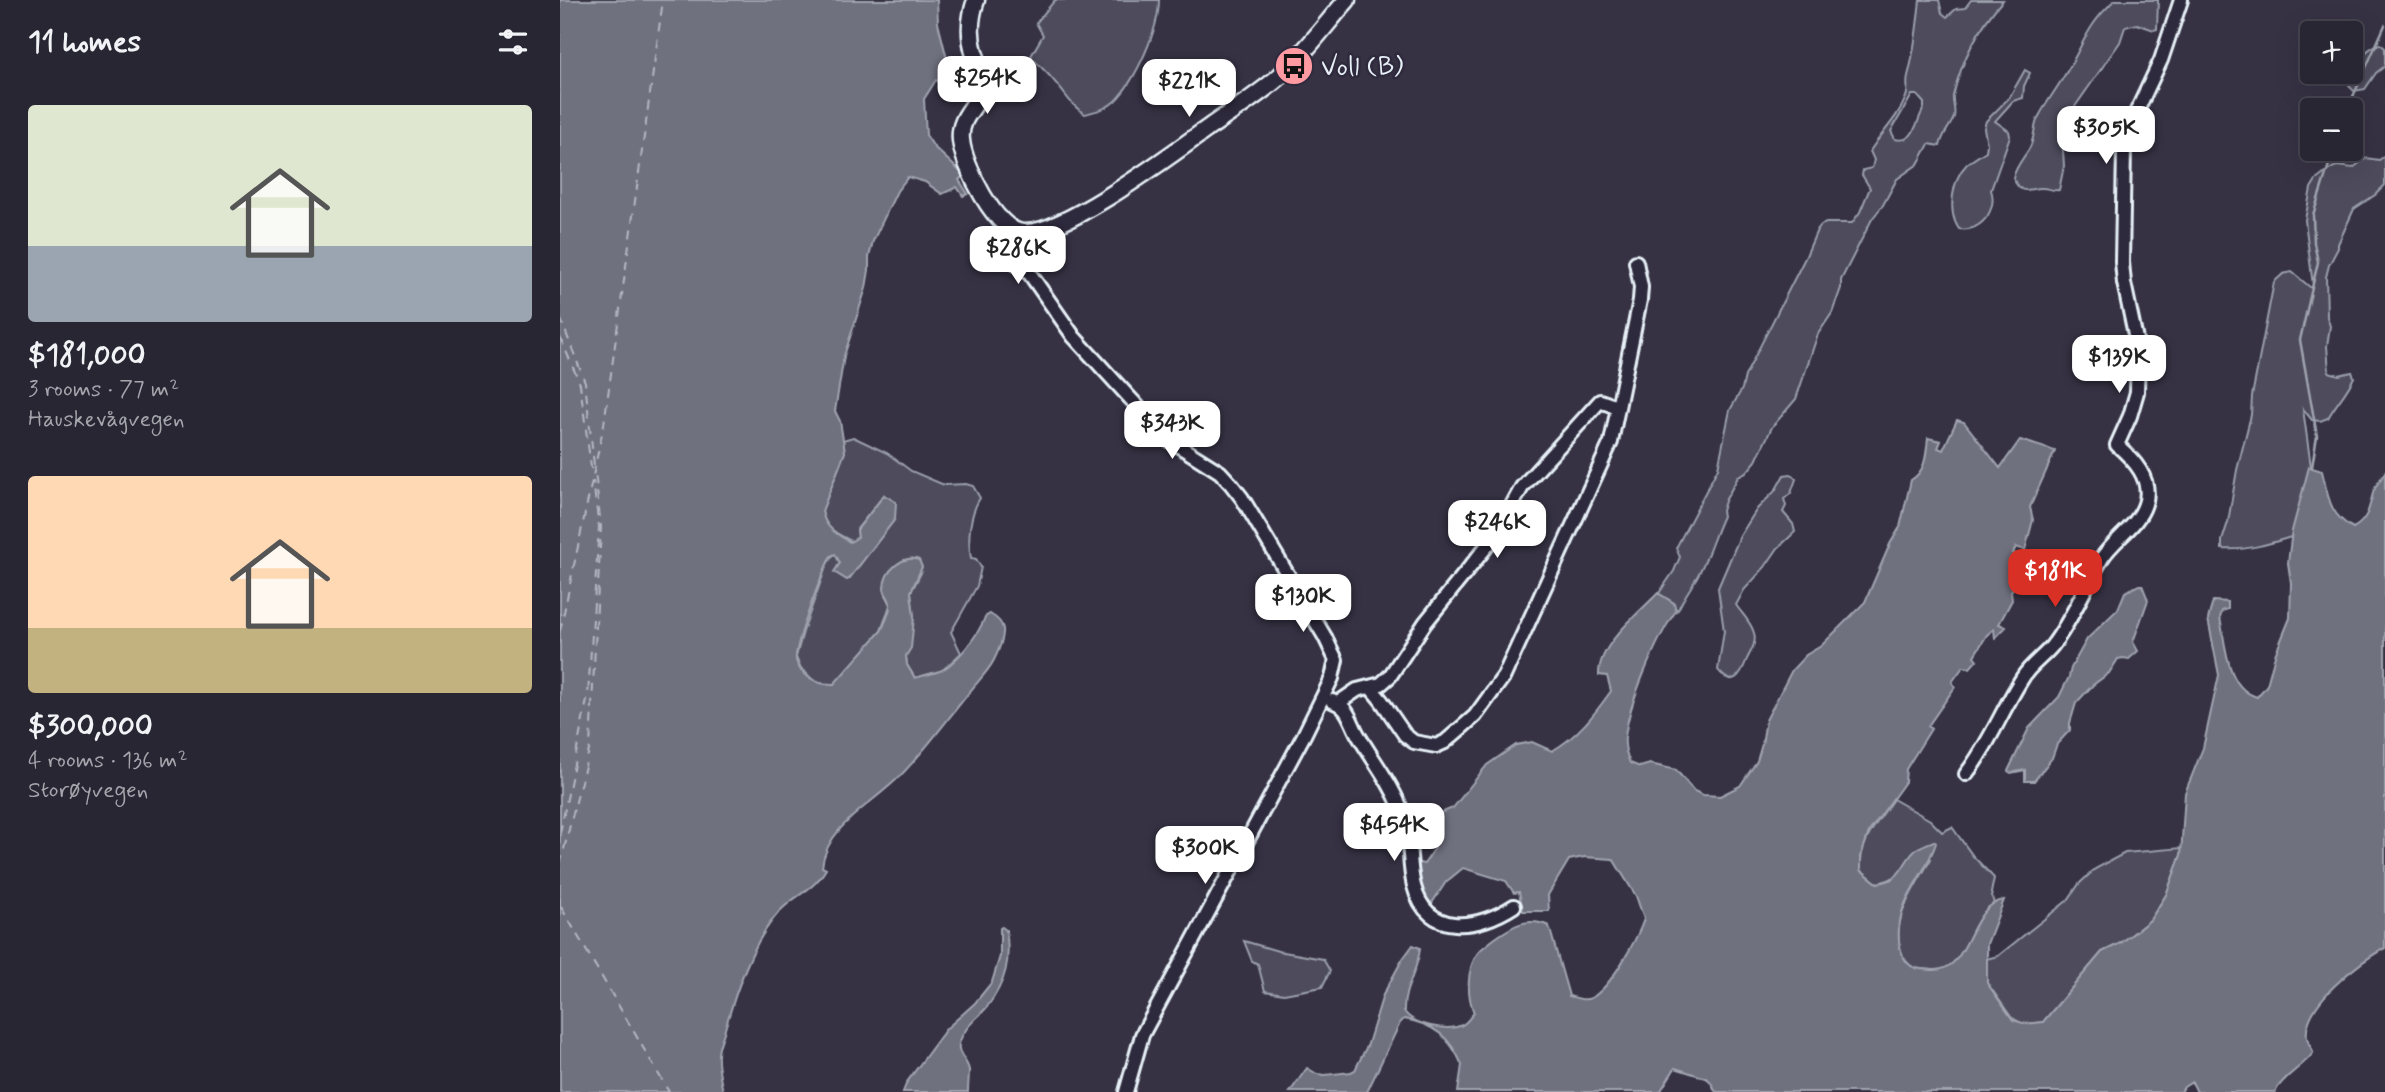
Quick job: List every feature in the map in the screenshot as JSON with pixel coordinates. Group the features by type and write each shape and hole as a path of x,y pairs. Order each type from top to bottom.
{"main road":[{"path":"975,0 971,17 971,37 984,81 962,124 962,149 972,175 987,201 1003,222 1015,232 1024,233 1038,231 1071,218 1171,155 1281,75 1347,0"}],"street":[{"path":"1966,774 2021,679 2052,646 2103,557 2146,503 2147,492 2138,466 2117,445 2130,416 2137,391 2138,349 2122,262 2122,165 2128,131 2161,60 2181,0"},
{"path":"1015,232 1011,247 1015,263 1030,274 1074,337 1163,434 1220,472 1242,498 1334,655 1335,670 1304,735 1142,1035 1126,1092"},
{"path":"1371,688 1405,735 1414,742 1436,746 1445,742 1475,716 1504,676 1611,442 1640,300 1641,287 1636,262"},
{"path":"1338,703 1357,690 1381,684 1390,676 1425,622 1495,536 1522,488 1601,401 1617,407"},
{"path":"1323,695 1338,703 1347,712 1399,804 1407,826 1414,886 1425,908 1443,921 1463,926 1491,919 1514,906"}],"shaded area":[{"path":"1055,0 1159,0 1155,25 1145,54 1123,92 1105,108 1085,114 1031,56 1043,35 1036,23"},
{"path":"1920,0 1939,0 1942,13 1947,17 1956,9 1965,8 1971,0 2003,0 1986,22 1966,57 1953,96 1954,117 1940,146 1929,144 1918,164 1897,179 1872,219 1841,280 1841,288 1832,313 1818,334 1796,399 1772,427 1756,461 1746,473 1738,477 1725,501 1723,516 1705,561 1678,610 1657,596 1674,571 1680,557 1676,548 1718,468 1730,410 1817,230 1826,223 1852,223 1860,212 1870,188 1862,175 1863,170 1872,168 1874,160 1870,151 1899,112 1907,94","holes":["1912,95 1917,95 1924,103 1924,108 1914,130 1907,138 1895,139 1891,131"]},
{"path":"2115,0 2158,0 2157,29 2137,24 2125,27 2120,42 2074,108 2062,133 2064,166 2059,190 2022,190 2013,178 2031,145 2038,118 2092,27"},
{"path":"2380,44 2385,48 2385,66 2376,73 2365,89 2354,91 2350,84 2363,84 2363,56"},
{"path":"2025,70 2030,73 2024,86 2023,98 2013,101 1995,121 2009,131 2010,136 1991,190 1993,197 1990,212 1974,227 1959,229 1952,205 1958,178 1967,164 1986,151 1986,121 2009,98"},
{"path":"2385,156 2385,185 2354,209 2326,277 2327,317 2330,326 2327,346 2329,372 2339,375 2352,372 2354,377 2328,418 2312,420 2303,409 2311,467 2291,537 2249,548 2222,549 2251,415 2252,396 2274,282 2283,274 2292,272 2311,288 2313,286 2305,220 2311,188 2316,180 2332,168 2353,168 2366,158 2379,160"},
{"path":"853,437 887,453 911,471 944,485 973,486 980,498 969,535 971,558 976,559 981,567 977,586 951,632 961,653 943,670 915,678 907,665 906,656 914,617 911,592 921,573 885,592 890,605 881,631 834,684 816,683 800,667 796,657 827,564 835,553 840,563 835,571 849,579 895,519 884,495 857,529 858,537 853,542 830,530 823,520 822,511 845,452 843,440"},
{"path":"1791,474 1796,479 1791,493 1784,499 1786,506 1783,512 1793,524 1795,532 1778,548 1744,590 1736,605 1751,625 1755,640 1739,675 1728,679 1718,670 1724,631 1718,588 1740,536 1757,509 1775,491 1784,475"},
{"path":"1893,799 1930,820 1942,832 1952,827 1973,856 1994,878 1991,893 1994,904 1980,917 1958,957 1945,968 1930,970 1911,966 1903,957 1899,941 1899,928 1906,904 1931,859 1918,849 1897,875 1877,883 1861,870 1866,841"},
{"path":"2182,848 2166,895 2150,920 2121,943 2102,952 2043,1022 2023,1024 2011,1017 1987,983 1986,959 1998,956 2068,900 2079,884 2095,869 2125,853"},
{"path":"1244,941 1278,951 1323,959 1330,971 1322,987 1284,994 1265,991 1258,964 1252,961"}],"water":[{"path":"560,0 937,0 938,23 949,67 941,83 936,80 924,99 926,135 934,147 964,175 959,180 968,194 963,196 957,187 942,194 925,182 908,177 897,191 873,241 866,288 844,356 835,411 840,421 845,452 822,511 828,526 850,542 858,537 857,530 884,495 896,502 895,519 849,579 834,572 840,563 835,554 831,556 804,624 796,660 801,670 811,679 823,684 834,684 881,631 890,607 884,588 887,576 895,565 907,559 919,560 922,567 911,592 914,617 911,648 906,656 907,665 915,678 948,666 967,646 985,617 990,614 1002,624 1002,641 989,669 918,756 832,839 825,852 822,867 826,869 821,876 769,924 740,983 719,1048 718,1064 723,1092 560,1092"},
{"path":"1957,420 1964,422 2000,468 2020,440 2055,451 2030,507 2033,520 2025,550 2016,547 2013,553 2027,558 2027,564 2011,592 2012,600 1999,624 2006,627 1995,638 1994,629 1987,635 1974,656 1977,660 1970,668 1963,667 1952,682 1955,687 1928,726 1931,729 1906,769 1905,782 1869,832 1861,856 1861,870 1877,883 1886,881 1898,874 1918,848 1934,841 1936,843 1908,897 1900,922 1899,943 1903,956 1906,962 1918,969 1945,968 1955,961 1983,913 2004,900 1987,944 1987,983 2013,1020 2026,1024 2043,1022 2102,952 2121,943 2150,920 2166,895 2181,855 2185,793 2203,748 2219,675 2208,619 2213,601 2228,602 2228,609 2222,611 2220,618 2229,664 2239,685 2257,697 2267,685 2275,655 2290,618 2291,583 2288,563 2292,531 2309,467 2322,471 2334,511 2353,528 2365,517 2374,490 2385,472 2385,948 2348,973 2323,998 2308,1025 2307,1038 2313,1053 2309,1058 2283,1081 2275,1092 2197,1092 2192,1082 2181,1092 1716,1092 1706,1078 1675,1068 1660,1092 1458,1092 1462,1065 1452,1047 1432,1028 1404,1019 1367,1092 1290,1092 1307,1068 1325,1075 1355,1070 1368,1044 1383,995 1413,945 1420,948 1419,956 1406,994 1404,1011 1414,1020 1431,1026 1456,1027 1467,1021 1474,1013 1469,983 1477,954 1507,930 1527,922 1549,926 1569,996 1591,998 1606,985 1622,963 1644,919 1636,896 1613,859 1584,857 1569,860 1548,895 1549,911 1523,911 1519,892 1514,893 1506,881 1463,868 1446,882 1432,903 1424,897 1418,876 1417,865 1424,864 1435,848 1423,820 1453,808 1487,765 1516,745 1532,742 1552,751 1578,732 1611,691 1607,676 1599,675 1605,652 1612,641 1658,593 1674,603 1676,611 1652,654 1632,707 1625,740 1630,763 1640,767 1650,764 1676,770 1694,791 1703,795 1720,796 1740,786 1757,761 1766,720 1792,670 1806,655 1821,646 1865,602 1900,527 1911,480 1920,472 1928,438 1941,441 1938,448 1943,450"},
{"path":"2142,585 2148,600 2133,642 2138,651 2129,659 2118,659 2109,673 2076,703 2070,730 2057,744 2052,758 2034,781 2025,781 2025,770 2011,773 2008,771 2029,728 2059,697 2087,639 2118,609 2125,592"},
{"path":"1002,927 1006,930 1008,951 1003,980 987,1007 965,1031 959,1045 969,1070 968,1092 903,1092 907,1082 946,1029 975,1003 992,982 1000,956"}],"waterway":[{"path":"2352,98 2385,25"},
{"path":"2312,467 2317,436 2300,340 2318,262 2313,215 2330,161"}],"ferry route":[{"path":"560,631 604,424 663,0"},
{"path":"560,317 585,382 594,465"},
{"path":"560,337 580,384 592,475"},
{"path":"560,865 590,746 601,527 595,471"},
{"path":"560,833 588,695 599,527 593,481"},
{"path":"560,898 560,909"},
{"path":"561,907 669,1092"}],"place":[{"name":"Voll (B)","path":"1294,66"}]}
